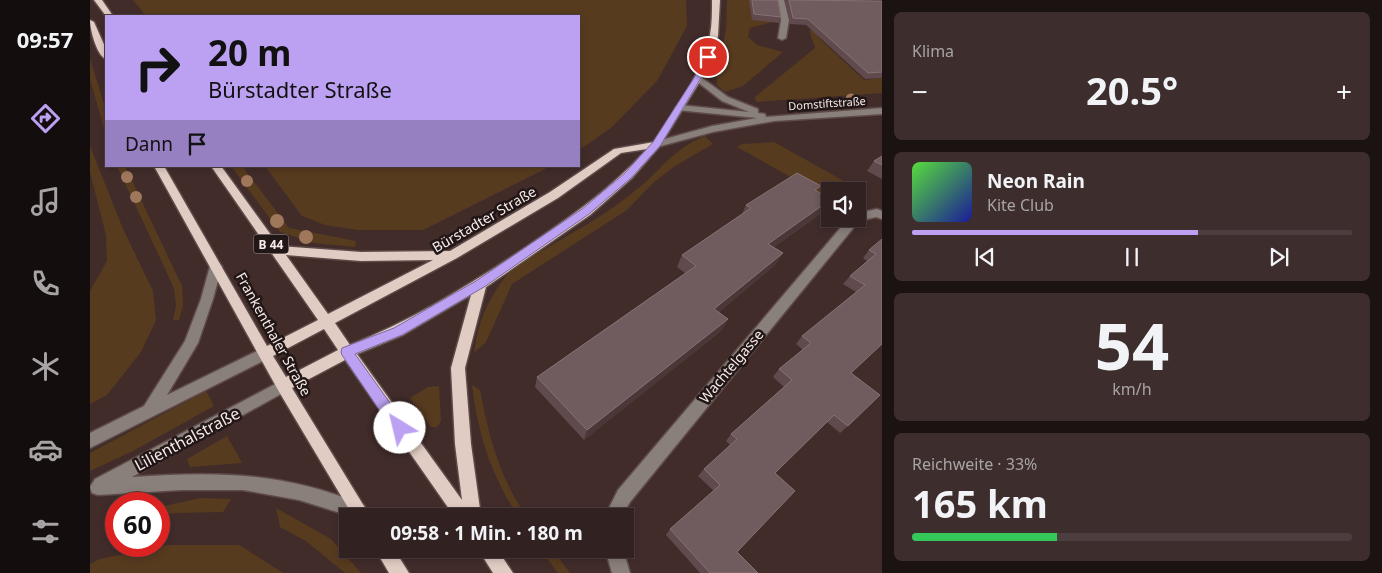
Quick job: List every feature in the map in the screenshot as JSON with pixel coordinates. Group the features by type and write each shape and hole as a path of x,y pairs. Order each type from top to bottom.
{"main road":[{"path":"98,0 109,15"},
{"path":"283,386 347,352 398,331 480,284 586,212 628,176 657,144 698,78 708,57 714,36 716,0"},
{"path":"90,22 105,55"},
{"name":"Bürstadter Straße","path":"266,354 452,255 554,196 618,151 657,144"},
{"name":"Frankenthaler Straße","path":"160,167 283,386 357,508"},
{"name":"B 44","path":"217,167 458,508"},
{"path":"275,250 352,258 400,259 452,255"},
{"path":"471,508 463,444 458,368 480,284"},
{"path":"390,558 400,573"},
{"path":"493,558 504,573"}],"street":[{"path":"780,0 785,20 782,38"},
{"path":"698,78 725,99 774,118"},
{"path":"680,108 774,118"},
{"name":"Domstiftstraße","path":"774,118 882,111"},
{"path":"657,144 712,129 774,118"},
{"path":"866,216 880,214"},
{"name":"Wachtelgasse","path":"617,508 624,496 847,227"},
{"path":"150,410 191,343 207,299 216,266"},
{"path":"90,440 266,354"},
{"name":"Lilienthalstraße","path":"94,489 283,386"},
{"path":"94,489 195,482 261,484 310,493 348,508"},
{"path":"617,558 621,573"}],"shaded area":[{"path":"133,0 686,0 687,26 657,81 611,128 580,149 580,15 145,15"},
{"path":"727,0 768,0 772,22 750,28 748,37 757,45 783,52 743,86 725,92 717,85 717,70 726,30"},
{"path":"809,30 817,30 820,39 864,80 882,78 882,93 756,102 755,97 815,48"},
{"path":"90,59 105,107 105,132 90,79"},
{"path":"705,136 713,144 675,166 653,183 627,210 512,284 486,342 474,353 475,342 484,312 510,272 525,260 615,206 646,182 675,154"},
{"path":"774,142 845,182 821,182 821,194 737,147 742,144"},
{"path":"90,146 123,229 153,291 156,320 141,352 107,395 90,404 90,291 107,261 106,235 90,172"},
{"path":"117,167 125,167 182,286 183,305 179,320 173,320 176,306 174,288"},
{"path":"232,167 243,167 289,228 356,241 355,247 314,243 280,232"},
{"path":"266,167 549,167 423,230 358,230 325,225 302,216"},
{"path":"472,385 480,390 496,456 509,488 522,508 513,508 500,485 482,437"},
{"path":"439,386 441,421 437,427 431,427 410,398 428,387"},
{"path":"206,391 214,406 133,451 90,471 90,453"},
{"path":"227,436 242,463 190,467 187,459"},
{"path":"201,498 231,499 223,512 170,514 170,505"},
{"path":"276,508 331,539 339,548 339,558 348,558 361,573 345,573 306,541 280,527"},
{"path":"170,545 239,545 283,573 90,573 90,564 110,557 170,557"},
{"path":"547,558 559,558 570,573 558,573"}],"building":[{"path":"752,0 778,0 781,17 754,14"},
{"path":"789,0 882,1 882,72 868,73 808,19 793,18"},
{"path":"882,156 882,165 874,161"},
{"path":"797,173 821,186 815,190 821,194 821,206 768,244 783,253 714,309 728,319 587,430 537,377 696,266 682,255 751,208 746,205"},
{"path":"882,239 882,344 851,373 880,395 848,426 834,415 775,473 795,491 737,552 758,573 710,573 670,529 720,485 704,469 737,439 731,434 792,380 779,369 811,343 802,336 865,285 850,276 876,254 869,250"}],"route":[{"path":"400,428 347,352 398,331 480,284 586,212 628,176 657,144 698,78 708,57"}]}
